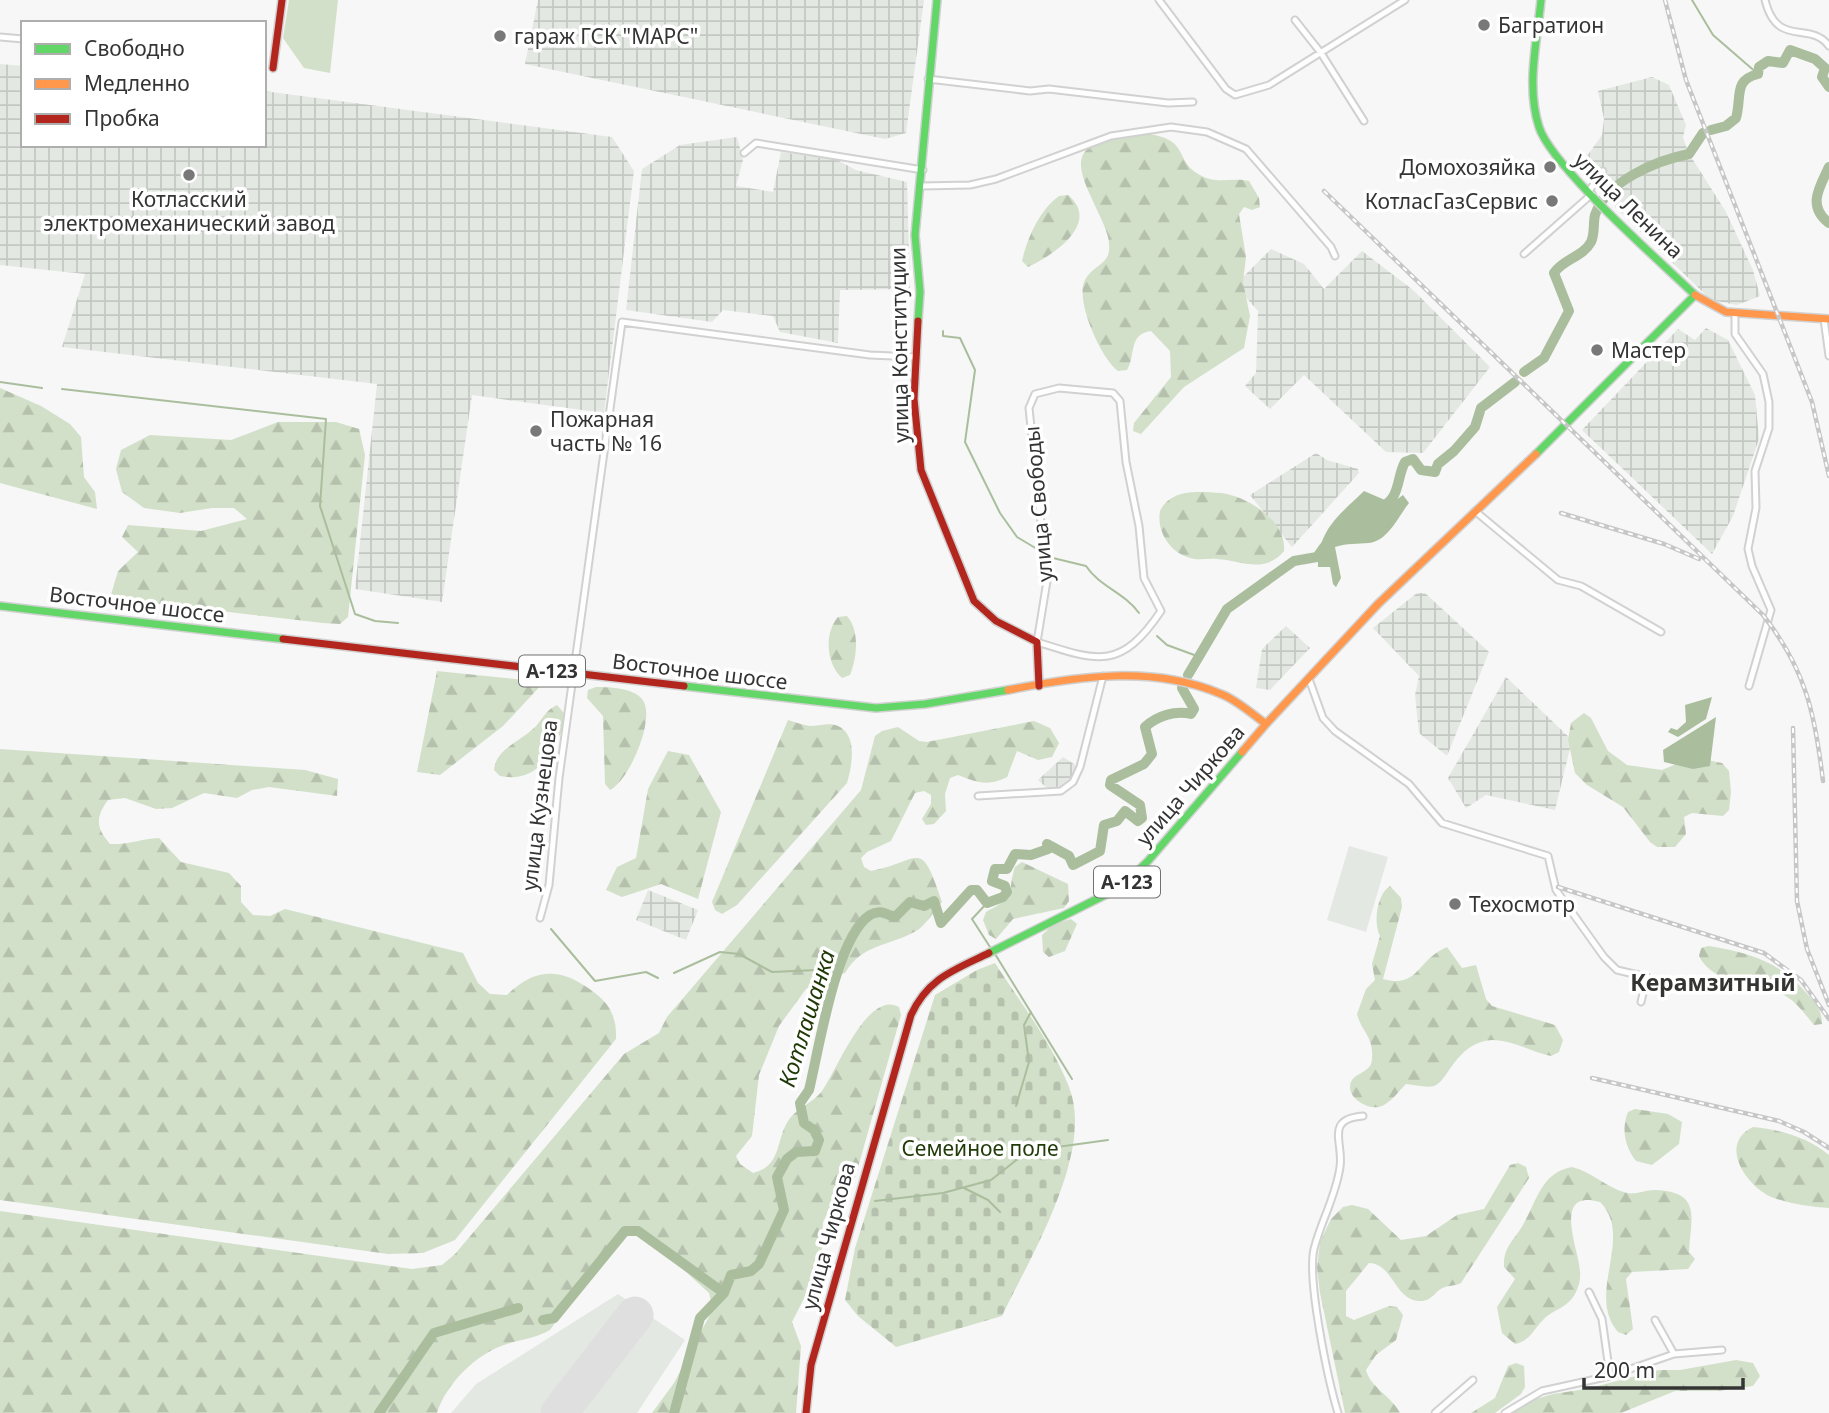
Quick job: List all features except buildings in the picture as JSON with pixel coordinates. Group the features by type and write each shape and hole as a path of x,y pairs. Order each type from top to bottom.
{"main road":[{"path":"269,68 282,0"},
{"name":"улица Конституции","path":"937,0 915,235 920,292 914,399 921,470 965,584 985,613 1037,642"},
{"name":"улица Ленина","path":"1541,0 1532,90 1536,120 1553,155 1695,295 1710,306 1735,313 1827,319"},
{"name":"улица Чиркова","path":"806,1413 811,1365 911,1015 920,995 940,976 1121,887 1148,861 1266,724 1378,604 1695,295"},
{"name":"Восточное шоссе","path":"0,606 876,708 928,705 1103,676"},
{"path":"1037,642 1039,686"},
{"name":"А-123","path":"1103,676 1137,673 1179,677 1239,702 1266,724"}],"street":[{"path":"274,0 282,0"},
{"path":"1159,0 1226,89 1235,95 1262,88 1405,0"},
{"path":"1765,0 1769,14 1777,26 1824,39 1829,46"},
{"path":"1295,20 1321,53 1364,121"},
{"path":"0,37 21,39"},
{"path":"928,79 1168,103 1193,102"},
{"path":"921,186 970,185 996,179 1111,136 1171,127 1207,132 1246,149 1331,247 1335,256"},
{"path":"744,153 756,143 923,170"},
{"path":"1524,254 1592,194 1603,171"},
{"path":"1735,313 1735,334 1762,374 1769,402 1769,428 1755,471 1756,508 1748,549 1752,566 1771,610 1749,686"},
{"path":"1827,319 1829,356"},
{"name":"улица Кузнецова","path":"540,918 549,885 559,778 622,322 870,355 916,357"},
{"name":"улица Свободы","path":"1059,388 1113,393 1121,401 1126,463 1139,526 1144,578 1161,611 1132,648 1116,655 1090,657 1037,642 1047,581 1030,408 1035,394 1059,388"},
{"path":"1475,511 1558,580 1581,586 1661,632"},
{"path":"978,796 1061,790 1073,782 1080,767 1103,676"},
{"path":"1309,678 1323,718 1335,731 1409,784 1442,823 1548,856 1556,890 1604,957 1617,970 1647,977 1641,1002"},
{"path":"1338,1413 1330,1389 1320,1323 1314,1251 1340,1168 1342,1149 1337,1136 1340,1125 1350,1117 1363,1116"},
{"path":"1589,1292 1602,1320 1602,1341 1610,1376"},
{"path":"1655,1320 1674,1354"},
{"path":"1505,1413 1542,1391 1610,1376 1674,1354 1722,1350"},
{"path":"1435,1413 1473,1380"}],"shaded area":[{"path":"538,0 924,0 906,133 885,139 525,64"},
{"path":"0,64 21,66 21,147 266,147 266,91 612,137 634,171 604,413 472,395 442,602 355,589 377,384 62,347 85,274 0,265"},
{"path":"1652,77 1669,85 1686,125 1683,137 1688,152 1726,212 1753,270 1760,296 1737,305 1711,300 1615,207 1608,177 1587,156 1602,135 1604,119 1598,91"},
{"path":"737,137 743,160 736,186 773,192 781,152 837,160 856,170 907,182 910,289 840,290 838,343 780,332 773,316 723,310 712,322 626,310 642,169 680,145"},
{"path":"1271,249 1304,264 1324,289 1362,251 1413,290 1490,367 1423,453 1386,452 1304,375 1270,409 1245,386 1256,373 1258,311 1235,285"},
{"path":"1706,328 1728,340 1755,395 1759,439 1733,516 1712,554 1582,430 1678,329 1695,340"},
{"path":"1316,453 1327,460 1358,469 1359,473 1292,547 1250,495"},
{"path":"1364,491 1392,503 1403,495 1409,503 1382,538 1369,543 1335,547 1341,578 1336,587 1330,567 1318,567 1321,543 1332,524"},
{"path":"1417,593 1425,593 1489,652 1447,756 1419,733 1415,695 1419,676 1373,628"},
{"path":"1286,626 1310,648 1270,690 1256,688 1262,649"},
{"path":"1506,677 1572,740 1555,810 1486,795 1466,808 1448,778"},
{"path":"1712,697 1706,719 1678,737 1668,732 1671,728 1677,730 1686,722 1685,705"},
{"path":"1716,717 1710,766 1693,769 1664,762 1663,750"},
{"path":"1063,757 1077,766 1077,770 1061,789 1048,789 1038,780"},
{"path":"1349,846 1388,857 1366,932 1327,920"},
{"path":"648,890 698,910 686,940 636,920"},
{"path":"618,1294 685,1340 637,1413 451,1413 476,1384"}],"green space":[{"path":"289,0 338,0 330,73 304,68 283,38"},
{"path":"1139,133 1156,135 1175,144 1186,163 1206,178 1249,181 1259,198 1260,207 1252,210 1244,207 1239,214 1246,257 1243,282 1250,316 1244,348 1184,387 1141,434 1133,431 1134,423 1171,377 1170,351 1151,331 1144,333 1136,341 1127,370 1118,371 1105,355 1091,329 1083,301 1083,289 1089,274 1106,258 1109,246 1105,228 1086,185 1081,165 1082,157 1091,146 1107,139"},
{"path":"1068,195 1077,206 1077,227 1060,247 1028,267 1022,261 1027,243 1040,216 1059,196"},
{"path":"0,388 41,406 70,424 81,437 84,477 95,492 97,509 0,483"},
{"path":"278,422 336,422 359,429 365,455 348,617 340,624 323,623 110,598 118,571 138,552 122,537 128,525 201,531 247,519 234,508 180,513 144,508 122,492 116,469 121,450 150,435 231,440"},
{"path":"1186,493 1221,493 1242,499 1272,520 1283,540 1284,551 1268,563 1252,564 1195,559 1173,548 1163,535 1159,519 1165,504 1171,498"},
{"path":"847,616 856,637 856,652 850,675 842,678 830,657 829,640 830,631 838,617"},
{"path":"437,671 544,682 503,726 440,775 417,772"},
{"path":"596,687 633,692 642,699 646,708 639,748 625,775 610,790 605,784 603,716 587,698 588,690"},
{"path":"557,705 568,718 544,762 526,775 500,776 494,770 499,757"},
{"path":"1584,713 1591,718 1608,751 1627,765 1662,770 1693,757 1722,763 1729,771 1729,810 1723,816 1692,813 1684,817 1686,834 1675,847 1657,847 1623,807 1587,785 1575,773 1568,740 1571,723"},
{"path":"788,720 810,726 835,725 844,730 849,736 852,752 847,783 737,905 722,914 715,910 712,902"},
{"path":"1034,721 1050,728 1059,743 1052,757 1038,760 1017,751 1007,777 1000,780 982,782 958,775 950,778 945,794 946,811 934,824 926,825 922,819 931,804 931,795 924,791 915,793 891,841 867,852 861,858 864,867 871,871 910,859 923,861 929,868 942,902 916,931 868,951 852,963 845,973 821,979 806,989 779,1026 759,1075 752,1136 736,1156 740,1164 753,1173 763,1169 774,1158 790,1118 822,1091 854,1034 865,1020 887,1005 899,1007 901,1015 855,1178 848,1195 827,1214 823,1222 821,1265 792,1322 801,1346 796,1413 652,1413 674,1383 713,1309 709,1293 662,1250 633,1232 617,1237 550,1330 504,1345 472,1363 447,1392 437,1413 0,1413 0,1211 412,1269 442,1265 455,1254 624,1054 659,1033 667,1017 861,790 875,736 882,731 898,727 919,741 927,742"},
{"path":"0,749 305,770 338,779 337,796 269,787 252,790 237,798 204,793 172,808 156,809 125,798 108,800 101,812 99,823 110,844 159,838 181,862 229,873 241,886 241,902 253,915 270,916 285,909 463,953 478,983 490,994 507,995 526,980 545,974 575,980 605,1002 615,1022 616,1039 455,1240 423,1253 388,1254 0,1200"},
{"path":"668,751 689,755 721,812 698,899 661,884 622,897 606,890 617,867 636,858 648,789"},
{"path":"1022,862 1068,884 1069,901 1064,908 1013,919 996,939 989,935 983,920 986,912 1008,898 1015,867"},
{"path":"1390,886 1401,898 1402,907 1383,979 1395,981 1411,977 1429,959 1447,947 1462,968 1476,965 1486,999 1492,1006 1555,1025 1563,1040 1559,1052 1551,1056 1507,1042 1480,1042 1462,1054 1434,1086 1406,1084 1389,1102 1377,1107 1367,1106 1357,1100 1351,1091 1351,1081 1371,1064 1372,1051 1357,1014 1366,989 1375,980 1372,964 1380,936 1377,923 1379,902"},
{"path":"1071,919 1077,924 1065,951 1049,957 1043,952 1042,935 1054,924"},
{"path":"1709,946 1752,956 1776,967 1798,984 1817,1005 1822,1024 1814,1025 1796,1004 1782,994 1725,978 1714,972 1699,956 1701,948"},
{"name":"Семейное поле","path":"995,963 1045,1039 1069,1087 1075,1113 1067,1172 1056,1204 1002,1316 896,1347 858,1316 845,1300 855,1248 935,995 977,970"},
{"path":"1635,1109 1668,1114 1682,1122 1679,1144 1652,1165 1636,1161 1627,1144 1626,1118 1628,1112"},
{"path":"1753,1127 1793,1135 1812,1143 1829,1155 1829,1208 1774,1198 1754,1185 1746,1176 1737,1154 1737,1144 1742,1135"},
{"path":"1518,1163 1526,1167 1529,1178 1461,1283 1442,1288 1425,1301 1412,1300 1405,1296 1384,1270 1369,1263 1346,1291 1346,1316 1354,1320 1389,1306 1397,1307 1403,1315 1396,1340 1376,1355 1366,1370 1372,1382 1400,1413 1345,1413 1317,1268 1320,1242 1331,1219 1343,1207 1352,1205 1368,1209 1401,1240 1426,1236 1457,1215 1484,1209 1510,1165"},
{"path":"1572,1167 1627,1193 1654,1190 1681,1196 1691,1209 1689,1252 1695,1259 1688,1269 1632,1272 1626,1279 1633,1329 1626,1335 1618,1332 1609,1317 1606,1301 1613,1232 1609,1216 1600,1202 1585,1200 1576,1204 1571,1223 1579,1261 1580,1282 1577,1290 1569,1302 1547,1316 1528,1338 1515,1344 1502,1333 1497,1307 1515,1279 1504,1267 1505,1254 1547,1181 1562,1170"},
{"path":"1736,1360 1753,1363 1760,1376 1753,1386 1718,1391 1675,1391 1621,1413 1513,1413 1536,1399 1553,1394 1586,1389 1659,1370 1680,1370"},
{"path":"1516,1363 1524,1366 1525,1387 1521,1394 1495,1413 1471,1413 1495,1398 1508,1366"}],"waterway":[{"path":"1692,0 1713,35 1758,74"},
{"name":"Котлашанка","path":"1711,130 1726,126 1736,118 1740,90 1745,80 1758,74 1759,67 1768,61 1783,63 1790,50 1815,59 1825,68 1822,77 1829,87"},
{"name":"Котлашанка","path":"1524,372 1544,358 1569,311 1554,273 1591,242 1595,215 1601,203 1621,182 1634,174 1663,161 1689,154 1703,133"},
{"name":"Котлашанка","path":"1829,167 1817,196 1818,210 1829,223"},
{"path":"943,331 943,336 960,338 975,370 965,442 1000,513 1017,537 1037,549"},
{"path":"0,382 42,388"},
{"name":"Котлашанка","path":"1378,508 1394,495 1405,462 1413,459 1421,470 1435,472 1438,464 1454,451 1475,427 1481,408 1515,382"},
{"path":"62,389 326,419 320,506 355,614 375,621 398,623"},
{"name":"Котлашанка","path":"1188,675 1227,609 1294,561 1317,557 1324,547"},
{"path":"1053,558 1086,566 1139,613"},
{"path":"1157,636 1167,645 1197,656"},
{"path":"674,1413 700,1318 724,1293 731,1275 751,1271 759,1264 784,1210 777,1177 787,1159 796,1152 815,1151 819,1140 814,1130 804,1123 800,1103 809,1090 838,969 858,927 877,912 895,917 910,902 924,906 934,901 941,923 971,890 977,890 987,903 1003,897 1007,892 1005,886 992,881 995,869 1007,869 1015,854 1031,855 1048,849 1047,844 1069,856 1073,865 1100,851 1104,825 1117,821 1125,811 1138,821 1142,818 1140,805 1110,785 1111,780 1144,764 1152,754 1145,727 1166,715 1191,714 1194,709 1182,688 1184,684"},
{"path":"987,903 972,919 990,947"},
{"path":"551,929 595,981 646,972 658,978"},
{"path":"674,973 720,952 739,954 772,972 839,969"},
{"path":"995,954 1072,1079"},
{"path":"1016,1106 1029,1062 1024,1025 1031,1012"},
{"path":"875,1201 943,1193 991,1180 1028,1151 1108,1140"},
{"path":"964,1188 988,1200 1000,1212"},
{"name":"Котлашанка","path":"543,1320 554,1318 625,1231 638,1231 724,1293"},
{"name":"Котлашанка","path":"379,1413 434,1333 518,1308"}],"runway":[{"path":"559,1413 635,1315"}],"railway":[{"path":"1665,0 1686,80 1812,402 1829,476"},
{"path":"1324,191 1763,615 1778,635 1799,674 1812,714 1823,781"},
{"path":"1561,513 1664,544 1699,559"},
{"path":"1793,728 1797,901 1807,949 1829,1005"},
{"path":"1558,887 1764,953 1801,980 1829,1019"},
{"path":"1592,1078 1779,1121 1804,1132 1829,1148"}],"traffic: fast":[{"path":"918,321 920,292 915,235 937,0"},
{"path":"1536,454 1695,295 1585,189 1548,144 1539,127 1533,80 1541,0"},
{"path":"0,606 283,639"},
{"path":"684,686 876,708 925,704 1008,690"},
{"path":"989,953 1121,887 1148,861 1242,752"}],"traffic: slow":[{"path":"1695,295 1726,312 1829,319"},
{"path":"1266,724 1378,604 1536,454"},
{"path":"1008,690 1089,677 1116,676 1169,679 1195,685 1233,700 1266,724 1242,752"}],"traffic: jam":[{"path":"273,68 282,0"},
{"path":"918,321 914,399 921,470 974,601 996,621 1037,642 1039,686"},
{"path":"283,639 684,686"},
{"path":"806,1413 811,1365 911,1015 925,992 943,976 989,953"}],"place":[{"name":"Багратион","path":"1484,25"},
{"name":"гараж ГСК \"МАРС\"","path":"500,36"},
{"name":"Домохозяйка","path":"1550,167"},
{"name":"Котласский электромеханический завод","path":"189,175"},
{"name":"КотласГазСервис","path":"1552,201"},
{"name":"Мастер","path":"1597,350"},
{"name":"Пожарная часть № 16","path":"536,431"},
{"name":"Техосмотр","path":"1455,904"}],"district":[{"name":"Керамзитный","path":"1713,982"}]}
